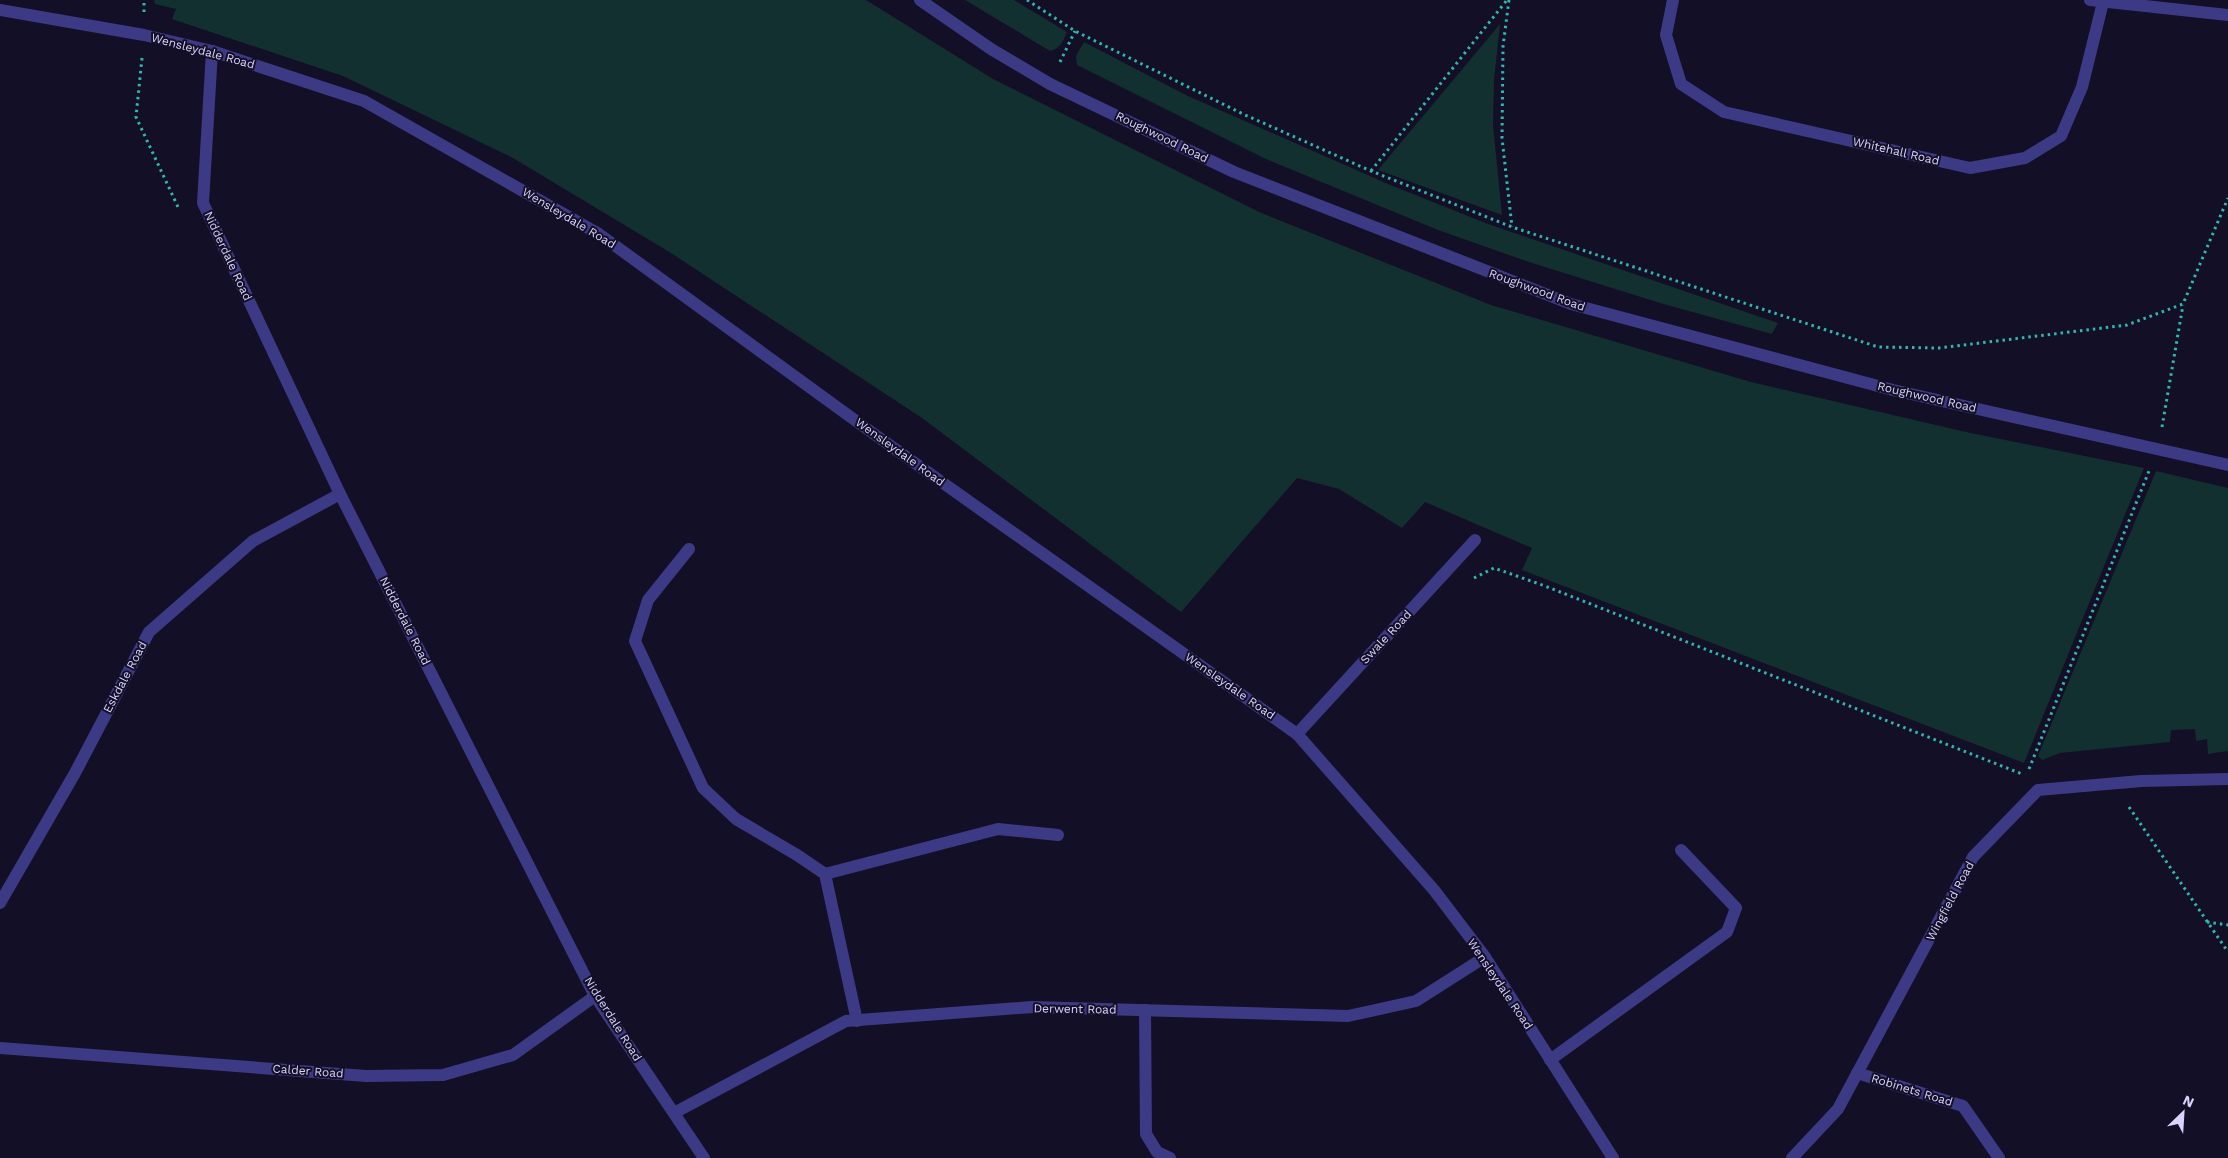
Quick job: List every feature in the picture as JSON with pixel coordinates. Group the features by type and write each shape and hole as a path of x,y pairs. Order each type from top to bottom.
{"street":[{"name":"Roughwood Road","path":"920,0 991,49 1050,84 1234,172 1571,304 1893,390 2228,465"},
{"name":"Whitehall Road","path":"1673,0 1666,35 1681,84 1724,112 1970,168 2025,158 2061,136 2082,87 2103,2"},
{"path":"2090,0 2228,15"},
{"name":"Wensleydale Road","path":"0,10 144,35 212,51 364,101 599,234 874,434 1296,734 1434,890 1484,957 1613,1158"},
{"name":"Nidderdale Road","path":"212,51 203,203 340,494 595,996 704,1158"},
{"name":"Eskdale Road","path":"0,903 75,773 149,632 253,541 340,494"},
{"name":"Swale Road","path":"1296,734 1475,540"},
{"path":"689,549 648,600 635,641 703,788 736,819 825,874 857,1021"},
{"name":"Wingfield Road","path":"1792,1158 1838,1110 1973,857 2038,790 2142,781 2228,779"},
{"path":"825,874 998,829 1058,835"},
{"path":"1550,1060 1727,932 1736,908 1681,850"},
{"name":"Derwent Road","path":"674,1113 846,1021 1032,1007 1348,1016 1416,1001 1484,957"},
{"name":"Calder Road","path":"0,1048 366,1076 443,1075 513,1055 595,996"},
{"path":"1145,1010 1146,1134 1157,1152 1170,1158"},
{"name":"Robinets Road","path":"1857,1073 1963,1106 1999,1158"}],"path":[{"path":"1027,0 1075,31 1243,114 1371,170 1512,227 1878,347 1939,348 2128,325 2183,304"},
{"path":"1371,170 1508,0"},
{"path":"1508,0 1503,46 1502,138 1512,227"},
{"path":"1050,84 1075,31"},
{"path":"1468,581 1494,568 1555,590 2026,775 2158,449 2183,304 2228,198"},
{"path":"2113,784 2228,952"},
{"path":"2207,922 2228,925"}],"green space":[{"path":"154,0 866,0 993,79 1259,212 1491,305 1751,382 1966,432 2144,468 2024,763 1522,570 1532,548 1425,502 1402,528 1339,489 1297,478 1181,612 922,418 671,253 513,158 343,76 172,19 176,9 155,4"},
{"path":"965,0 1014,0 1067,32 1059,46 1050,51"},
{"path":"1500,24 1494,80 1493,125 1502,215 1378,170"},
{"path":"1084,42 1188,96 1388,184 1488,224 1778,323 1772,334 1660,303 1529,262 1438,230 1266,159 1077,65 1076,56"},
{"path":"2156,471 2228,488 2228,751 2208,754 2207,739 2196,741 2195,729 2171,730 2170,742 2060,753 2042,760 2038,756"}]}
